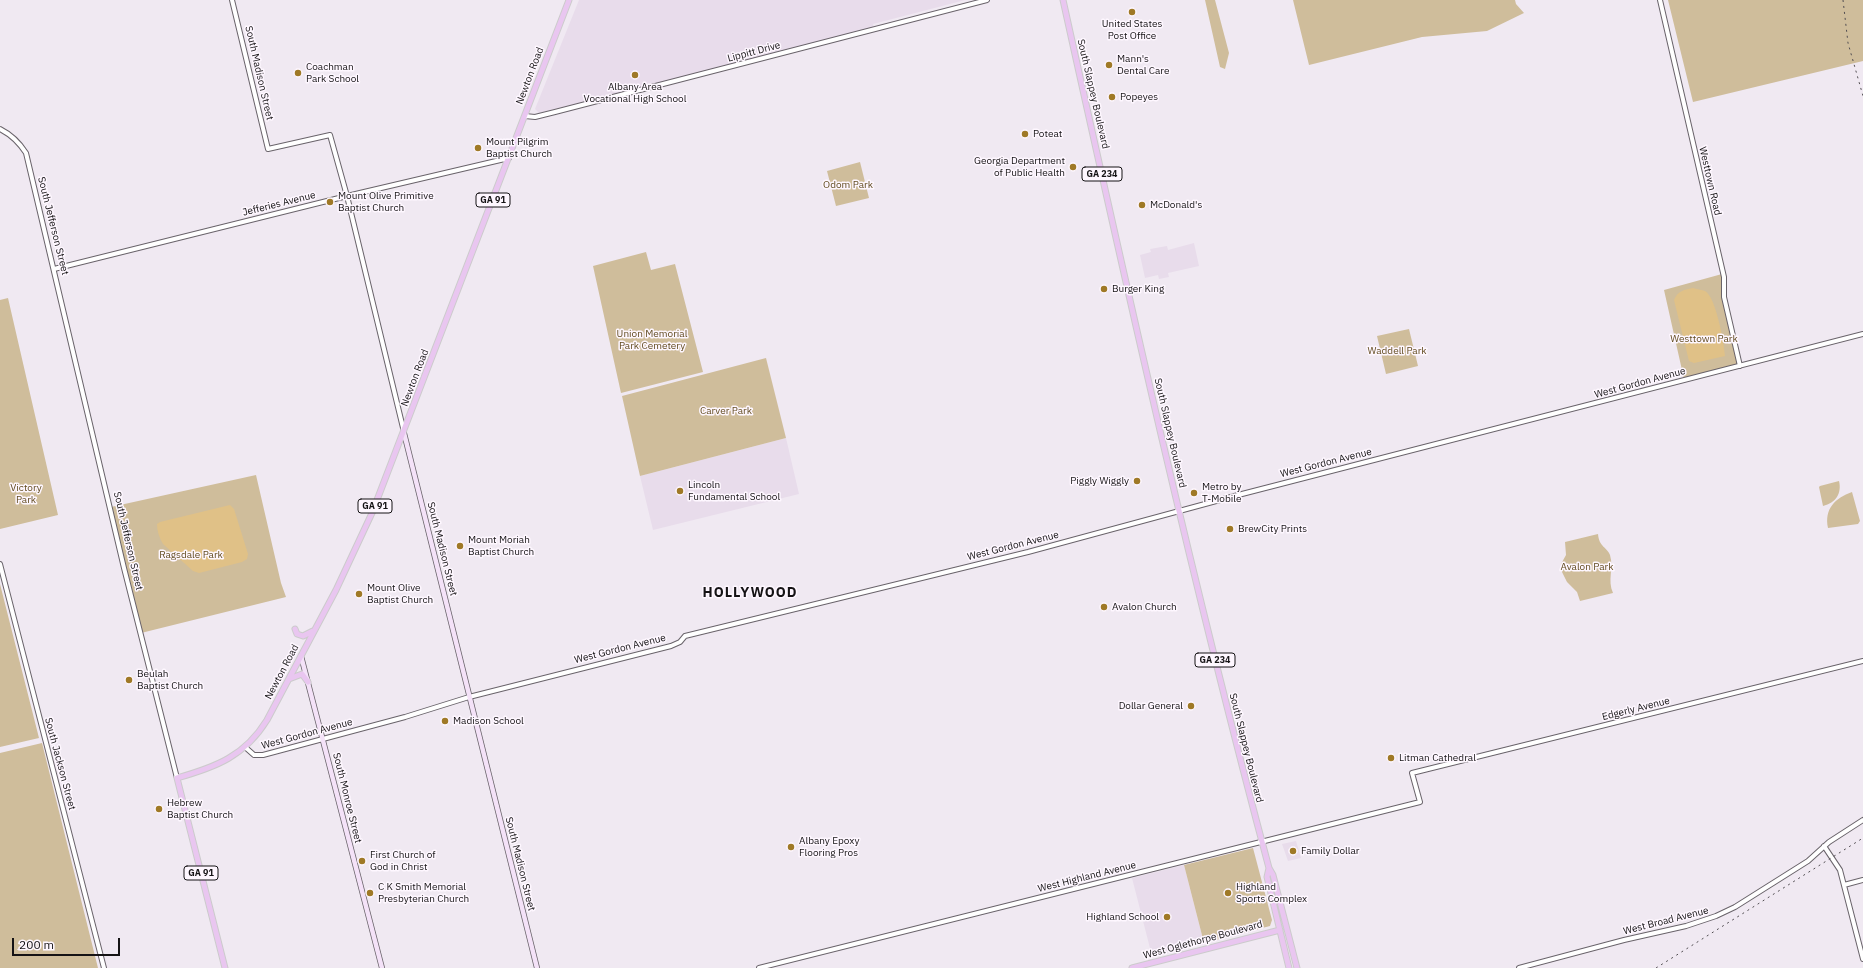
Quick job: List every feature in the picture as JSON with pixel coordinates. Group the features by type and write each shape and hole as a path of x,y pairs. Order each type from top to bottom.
{"main road":[{"name":"Newton Road","path":"245,747 264,725 316,629 359,542 404,433 569,0"},
{"name":"South Slappey Boulevard","path":"1063,0 1178,511 1269,868 1273,875 1297,968"},
{"name":"South Madison Street","path":"404,433 537,968"},
{"path":"295,629 298,634 303,636 316,629"},
{"name":"South Monroe Street","path":"301,656 382,968"},
{"path":"289,679 302,674 308,682"},
{"name":"GA 91","path":"177,778 216,766 231,758 245,747"},
{"name":"South Jefferson Street","path":"177,778 225,968"},
{"name":"South Slappey Boulevard","path":"1269,868 1267,876 1288,968"},
{"path":"1284,916 1280,930 1290,939"},
{"name":"West Oglethorpe Boulevard","path":"1132,968 1280,930"}],"street":[{"name":"South Madison Street","path":"232,0 268,149 330,135 347,196 404,433"},
{"name":"Lippitt Drive","path":"525,116 535,117 555,112 987,0"},
{"name":"Westtown Road","path":"1660,0 1724,277 1724,297 1740,366"},
{"name":"South Jefferson Street","path":"0,129 13,136 21,144 26,153 124,568 177,778"},
{"name":"Jefferies Avenue","path":"54,269 347,196 509,158"},
{"name":"West Gordon Avenue","path":"245,747 254,755 263,755 405,717 469,697 671,646 680,642 685,636 1020,553 1863,334"},
{"name":"South Jackson Street","path":"0,564 104,968"},
{"name":"Edgerly Avenue","path":"1420,802 1412,773 1863,661"},
{"name":"West Highland Avenue","path":"759,968 1420,802"},
{"name":"West Broad Avenue","path":"1519,968 1624,940 1686,926 1716,916 1804,864 1824,846 1863,820"},
{"path":"1824,846 1837,864 1844,885 1863,959"},
{"path":"1844,885 1863,880"}],"shaded area":[{"path":"579,0 965,0 873,24 874,29 539,113 535,109"},
{"path":"1194,243 1199,266 1168,273 1169,277 1159,279 1158,275 1145,278 1140,255 1151,252 1150,249 1167,246 1168,250"},
{"path":"1693,288 1705,291 1713,302 1719,321 1725,356 1694,363 1689,361 1674,300 1681,291"},
{"path":"786,438 799,494 653,530 640,476"},
{"path":"230,505 234,509 248,554 247,559 242,562 199,573 193,571 163,544 157,529 157,524 160,522"},
{"path":"1296,841 1301,858 1288,861 1282,844"},
{"path":"1184,865 1204,943 1152,956 1132,878"}],"green space":[{"path":"1205,0 1215,0 1229,53 1225,69 1220,67"},
{"path":"1293,0 1515,0 1516,4 1524,13 1487,31 1422,37 1309,65"},
{"path":"1668,0 1863,0 1863,61 1693,102"},
{"name":"Odom Park","path":"860,162 869,198 836,206 827,171"},
{"name":"Union Memorial Park Cemetery","path":"646,252 651,270 675,264 703,372 621,393 593,266"},
{"name":"Westtown Park","path":"1722,274 1723,300 1739,365 1684,379 1664,290"},
{"name":"Victory Park","path":"8,298 58,515 0,529 0,300"},
{"name":"Waddell Park","path":"1409,329 1418,366 1386,374 1377,336"},
{"name":"Carver Park","path":"766,358 786,438 640,476 622,396"},
{"name":"Ragsdale Park","path":"256,475 281,583 286,597 141,633 111,507"},
{"path":"1839,481 1840,490 1837,497 1828,505 1823,506 1819,487"},
{"path":"1852,492 1860,521 1858,524 1828,528 1828,515 1832,505 1841,497"},
{"name":"Avalon Park","path":"1598,534 1601,544 1610,555 1611,588 1613,593 1580,601 1577,592 1567,582 1562,572 1561,564 1566,555 1565,542"},
{"path":"0,584 39,738 0,747"},
{"path":"42,743 98,968 0,968 0,753"},
{"name":"Highland Sports Complex","path":"1253,848 1272,920 1270,926 1204,943 1184,865"}],"railway":[{"path":"1843,0 1848,43 1863,96"},
{"path":"1656,968 1863,838"}],"place":[{"name":"United States Post Office","path":"1132,12"},
{"name":"Mann's Dental Care","path":"1109,65"},
{"name":"Coachman Park School","path":"298,73"},
{"name":"Albany Area Vocational High School","path":"635,75"},
{"name":"Popeyes","path":"1112,97"},
{"name":"Poteat","path":"1025,134"},
{"name":"Mount Pilgrim Baptist Church","path":"478,148"},
{"name":"Georgia Department of Public Health","path":"1073,167"},
{"name":"Mount Olive Primitive Baptist Church","path":"330,202"},
{"name":"McDonald's","path":"1142,205"},
{"name":"Burger King","path":"1104,289"},
{"name":"Piggly Wiggly","path":"1137,481"},
{"name":"Lincoln Fundamental School","path":"680,491"},
{"name":"Metro by T-Mobile","path":"1194,493"},
{"name":"BrewCity Prints","path":"1230,529"},
{"name":"Mount Moriah Baptist Church","path":"460,546"},
{"name":"Mount Olive Baptist Church","path":"359,594"},
{"name":"Avalon Church","path":"1104,607"},
{"name":"Beulah Baptist Church","path":"129,680"},
{"name":"Dollar General","path":"1191,706"},
{"name":"Madison School","path":"445,721"},
{"name":"Litman Cathedral","path":"1391,758"},
{"name":"Hebrew Baptist Church","path":"159,809"},
{"name":"Albany Epoxy Flooring Pros","path":"791,847"},
{"name":"Family Dollar","path":"1293,851"},
{"name":"First Church of God in Christ","path":"362,861"},
{"name":"C K Smith Memorial Presbyterian Church","path":"370,893"},
{"name":"Highland Sports Complex","path":"1228,893"},
{"name":"Highland School","path":"1167,917"}],"district":[{"name":"HOLLYWOOD","path":"750,593"}]}
